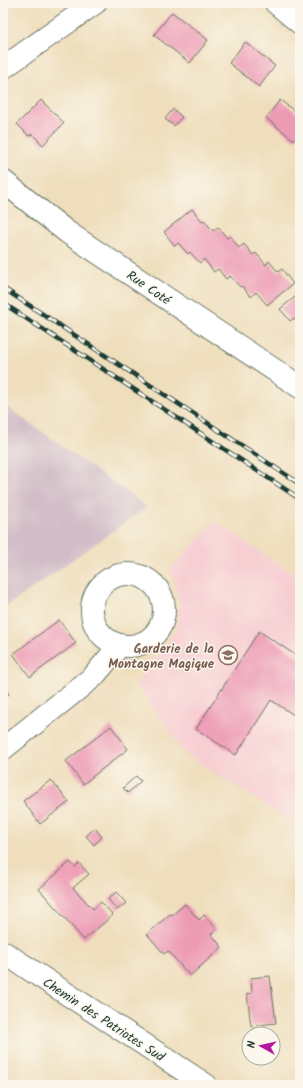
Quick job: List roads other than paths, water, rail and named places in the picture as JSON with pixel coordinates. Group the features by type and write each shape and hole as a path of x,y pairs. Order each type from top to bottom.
{"street":[{"path":"3,68 95,3"},
{"path":"276,3 300,23"},
{"name":"Rue Coté","path":"3,181 67,232 300,387"},
{"path":"3,750 93,677 120,645"},
{"name":"Chemin des Patriotes Sud","path":"3,952 206,1085"}],"railway":[{"path":"3,288 300,484"},
{"path":"3,303 300,499"}],"place":[{"name":"Garderie de la Montagne Magique","path":"228,655"}]}
